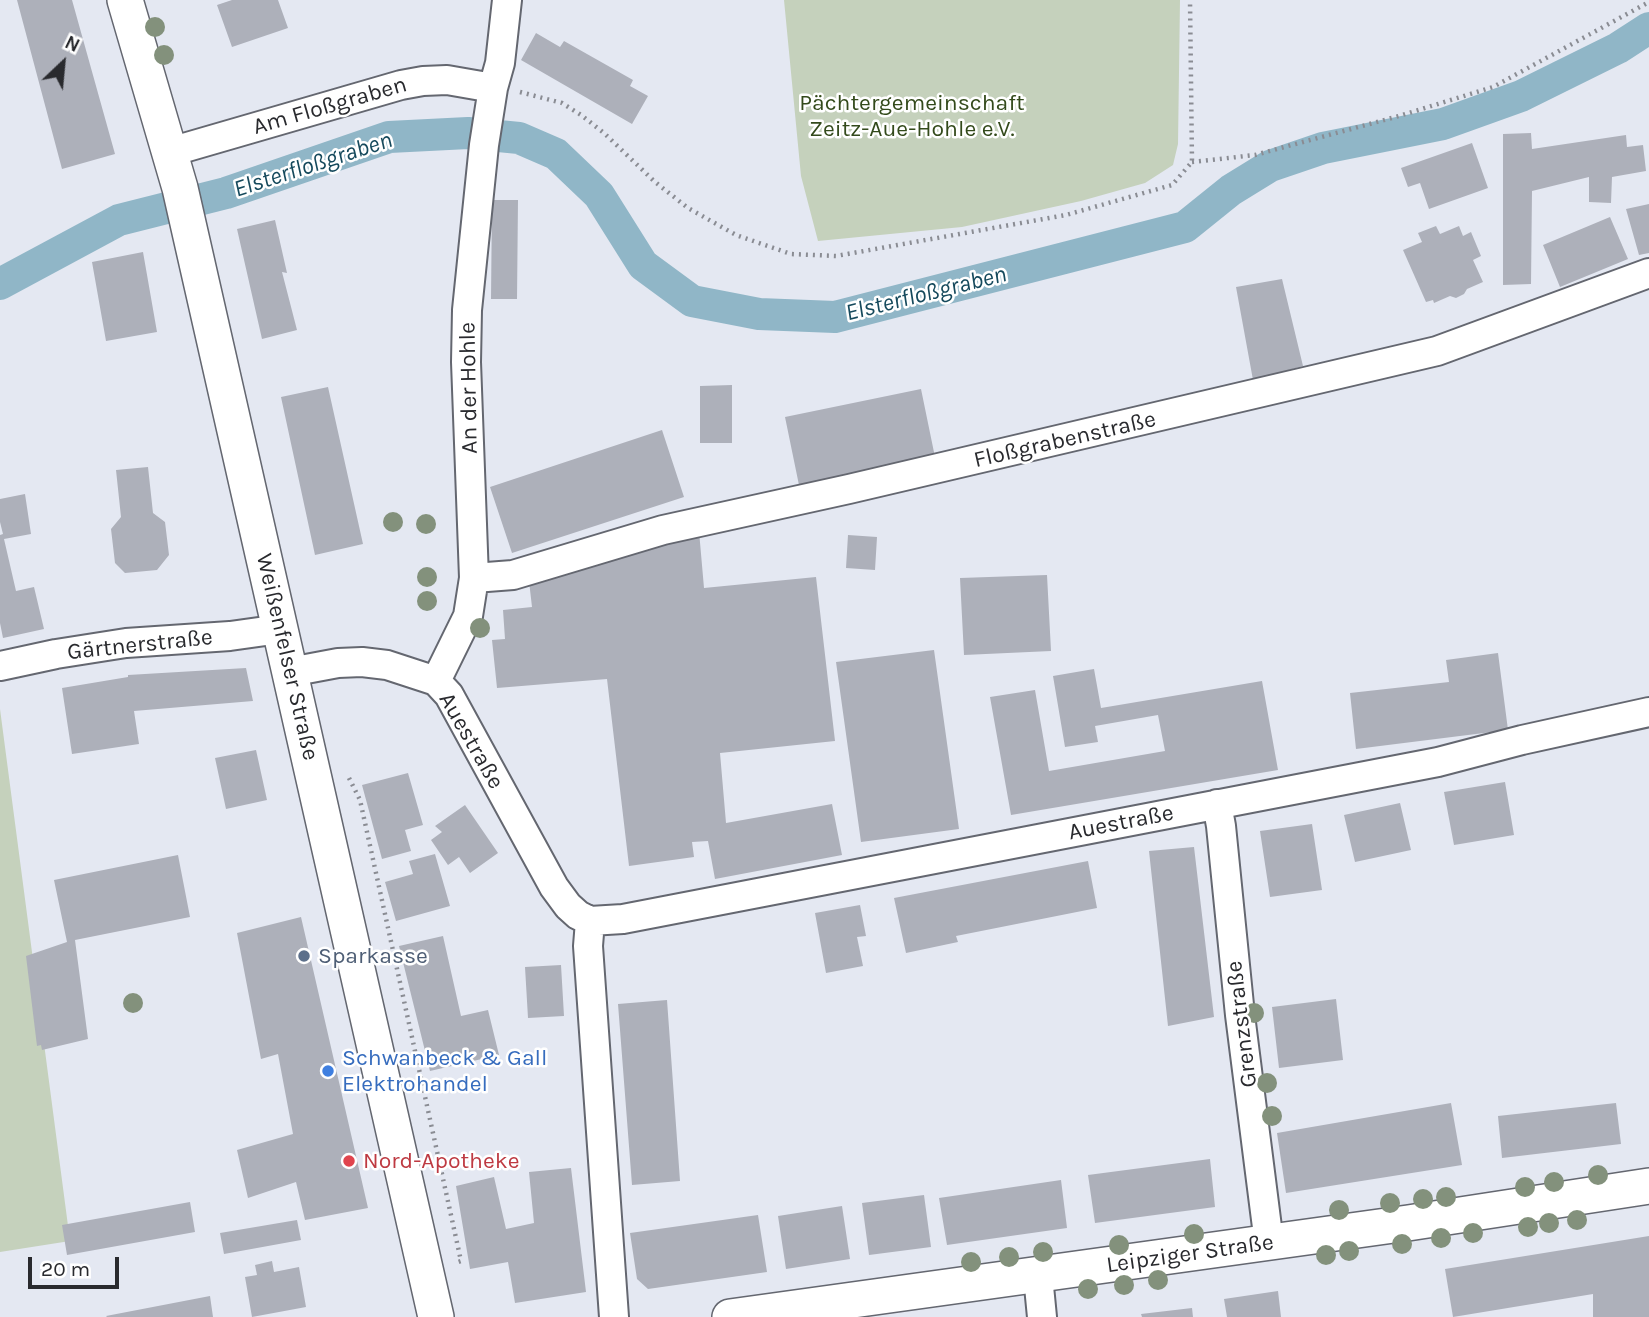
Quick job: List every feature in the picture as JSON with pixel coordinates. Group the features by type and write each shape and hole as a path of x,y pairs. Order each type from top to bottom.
{"street":[{"name":"Weißenfelser Straße","path":"125,0 183,204 436,1317"},
{"name":"An der Hohle","path":"436,681 468,616 474,579 466,335 484,145 500,63 507,0"},
{"name":"Am Floßgraben","path":"170,152 423,81 447,80 491,101"},
{"name":"Floßgrabenstraße","path":"474,579 513,575 663,530 863,486 1437,351 1649,273"},
{"name":"Gärtnerstraße","path":"0,666 126,643 230,636 280,629"},
{"name":"Auestraße","path":"290,673 338,663 362,662 387,665 436,681 449,695 554,887 568,906 590,921 623,919 1438,762 1649,712"},
{"name":"Grenzstraße","path":"1217,804 1269,1243"},
{"path":"590,921 587,946 614,1317"},
{"name":"Leipziger Straße","path":"730,1317 1038,1276 1649,1186"},
{"path":"1038,1276 1042,1317"}],"path":[{"path":"1190,0 1192,162"},
{"path":"491,101 535,95 562,103 604,133 654,182 688,208 736,235 791,254 836,256 1066,215 1172,185 1192,162 1255,155 1493,87 1649,2"}],"green space":[{"name":"Pächtergemeinschaft Zeitz-Aue-Hohle e.V.","path":"784,0 1180,0 1178,144 1173,165 1145,183 1081,201 962,227 818,241 801,176"},
{"path":"0,709 70,1241 0,1252"}],"building":[{"path":"17,0 72,0 115,154 62,169"},
{"path":"232,0 278,0 288,28 232,47 217,5"},
{"path":"536,33 560,47 564,41 633,80 630,86 648,96 632,124 521,60"},
{"path":"1531,133 1532,149 1626,135 1627,147 1643,145 1646,171 1612,177 1611,203 1589,202 1589,177 1532,191 1531,284 1503,285 1503,134"},
{"path":"1472,143 1488,188 1429,209 1420,183 1408,187 1401,168"},
{"path":"492,200 518,200 517,299 491,299"},
{"path":"1649,204 1649,253 1639,255 1626,209"},
{"path":"1610,217 1628,259 1560,287 1543,245"},
{"path":"275,220 287,273 282,272 297,330 262,339 237,229"},
{"path":"1436,226 1440,234 1459,226 1463,236 1471,232 1481,256 1473,260 1483,282 1467,289 1456,298 1450,296 1434,303 1433,300 1426,302 1403,250 1422,242 1418,233"},
{"path":"143,252 157,332 106,341 92,262"},
{"path":"1282,279 1303,366 1253,380 1236,287"},
{"path":"732,385 732,443 700,443 700,386"},
{"path":"328,387 363,544 315,555 281,397"},
{"path":"921,389 936,462 800,490 785,417"},
{"path":"662,430 684,497 512,553 490,487"},
{"path":"148,467 153,513 165,522 169,555 157,570 125,573 115,563 111,529 121,517 116,470"},
{"path":"25,494 31,534 4,539 16,591 34,587 44,629 3,638 0,623 0,535 3,534 0,499"},
{"path":"699,531 704,588 816,577 835,741 720,753 726,823 832,804 842,855 715,879 708,841 692,842 694,857 629,866 607,679 497,688 492,640 505,639 503,610 532,607 529,581"},
{"path":"848,535 877,537 875,570 846,568"},
{"path":"1047,575 1051,651 964,655 960,578"},
{"path":"934,650 959,829 861,842 836,662"},
{"path":"1498,653 1508,730 1356,749 1350,693 1449,682 1446,660"},
{"path":"246,668 253,701 134,711 139,744 72,754 62,688 128,675"},
{"path":"1094,669 1101,708 1262,681 1278,770 1011,815 990,697 1035,690 1049,771 1165,751 1158,715 1095,726 1098,742 1065,747 1053,676"},
{"path":"256,750 267,800 226,809 215,758"},
{"path":"408,773 423,825 405,830 411,851 382,859 362,785"},
{"path":"1505,782 1514,835 1454,845 1444,792"},
{"path":"1400,803 1411,850 1355,862 1344,815"},
{"path":"465,805 498,853 470,873 459,857 448,865 431,840 442,832 435,826"},
{"path":"1312,824 1322,890 1270,897 1260,831"},
{"path":"1194,847 1214,1017 1168,1026 1149,851"},
{"path":"435,854 450,906 396,921 385,882 413,874 409,861"},
{"path":"178,855 190,917 75,940 88,1039 42,1050 41,1045 37,1046 26,956 67,942 54,880"},
{"path":"1088,861 1097,908 956,936 958,942 906,953 894,898"},
{"path":"860,905 866,936 857,937 863,966 826,973 815,913"},
{"path":"301,917 368,1208 305,1220 296,1182 248,1198 237,1150 293,1134 278,1054 261,1059 237,933"},
{"path":"443,936 461,1016 488,1010 499,1055 430,1071 399,946"},
{"path":"561,965 564,1016 528,1018 525,967"},
{"path":"1336,999 1343,1060 1279,1068 1272,1007"},
{"path":"667,1000 680,1181 632,1185 618,1004"},
{"path":"1451,1103 1462,1165 1286,1193 1277,1133"},
{"path":"1616,1103 1621,1144 1502,1158 1498,1116"},
{"path":"1210,1159 1215,1207 1095,1223 1088,1175"},
{"path":"571,1168 586,1292 515,1303 508,1262 470,1269 456,1186 494,1177 506,1229 534,1223 529,1172"},
{"path":"1061,1180 1067,1228 947,1245 939,1198"},
{"path":"924,1195 931,1247 869,1255 862,1203"},
{"path":"190,1202 195,1232 67,1255 62,1225"},
{"path":"842,1206 850,1259 786,1269 778,1216"},
{"path":"758,1215 767,1272 648,1289 637,1279 630,1233"},
{"path":"297,1220 301,1240 224,1254 220,1233"},
{"path":"1649,1236 1649,1317 1593,1317 1593,1294 1453,1317 1445,1269"},
{"path":"272,1261 274,1272 299,1267 306,1307 252,1317 245,1277 257,1275 255,1265"},
{"path":"1278,1291 1281,1317 1227,1317 1224,1299"},
{"path":"210,1296 213,1317 106,1316"},
{"path":"1192,1308 1193,1317 1142,1317 1141,1314"}],"waterway":[{"name":"Elsterfloßgraben","path":"0,284 119,220 226,193 389,137 468,133 519,138 556,154 599,195 643,265 692,301 759,314 835,317 1185,227 1231,190 1270,166 1323,148 1443,124 1521,96 1618,48 1649,28"}],"place":[{"name":"Sparkasse","path":"304,956"},
{"name":"Schwanbeck & Gall Elektrohandel","path":"328,1071"},
{"name":"Nord-Apotheke","path":"349,1161"}]}
